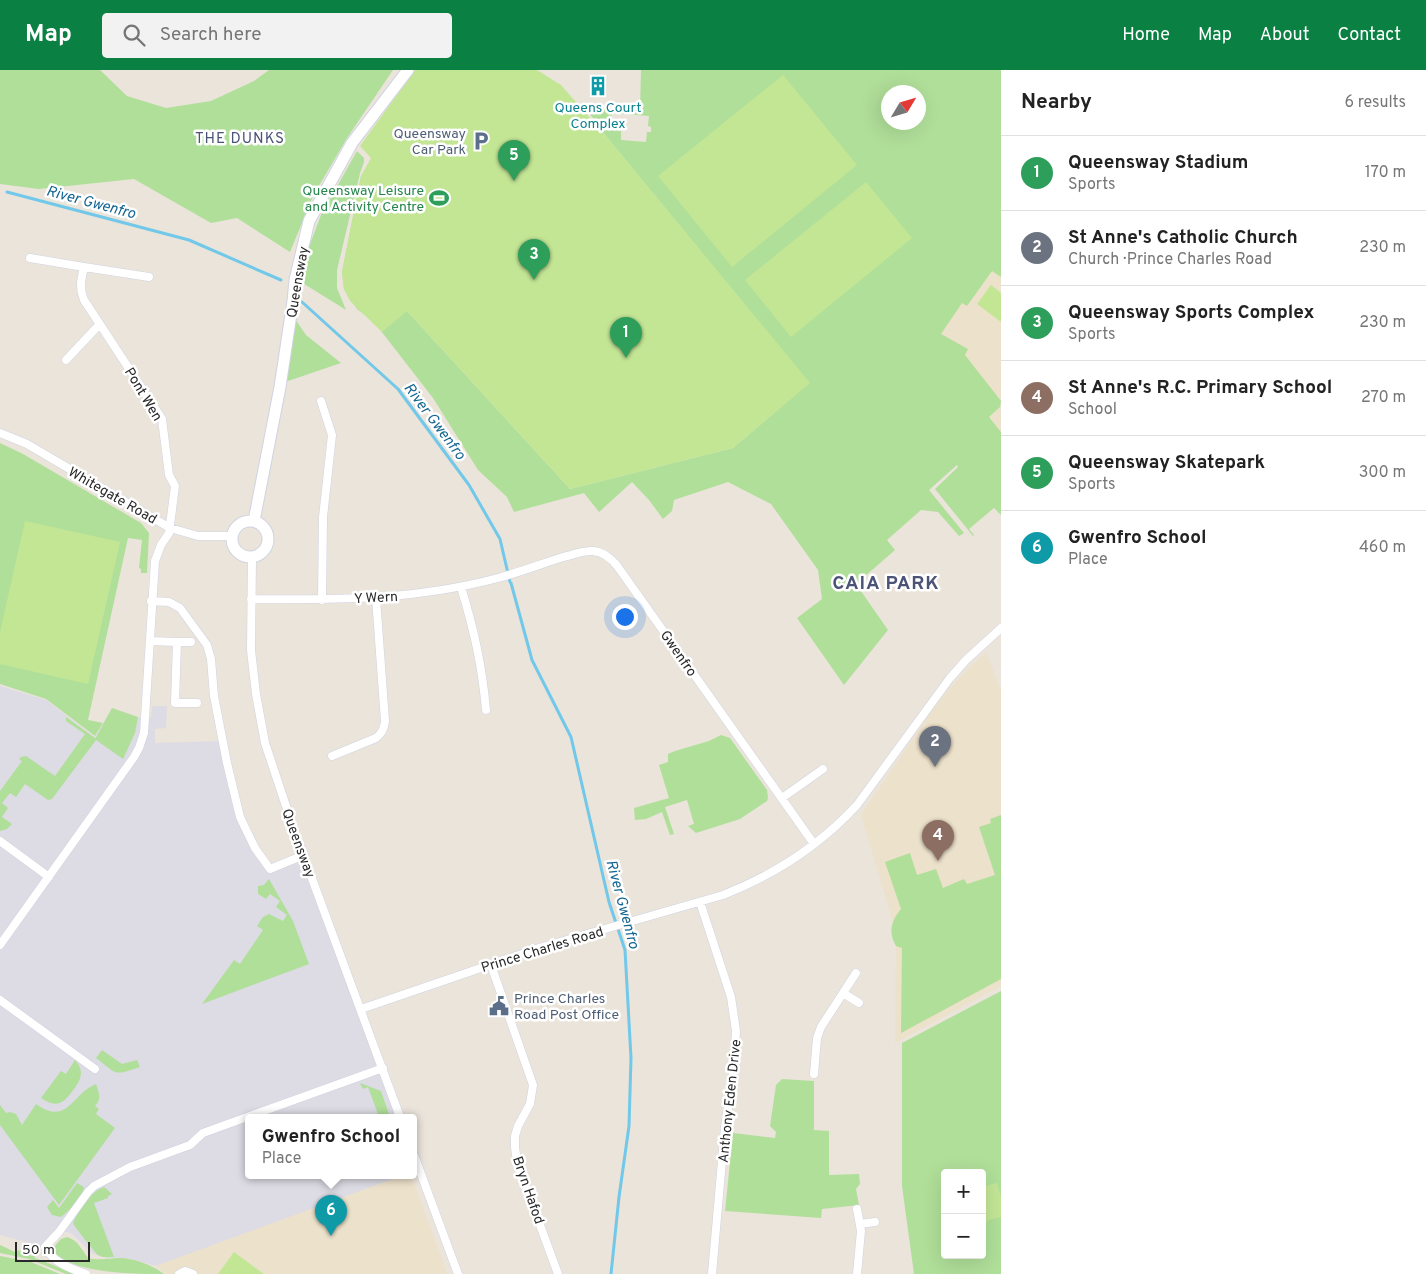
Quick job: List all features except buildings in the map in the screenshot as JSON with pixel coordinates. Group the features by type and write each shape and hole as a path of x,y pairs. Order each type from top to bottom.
{"street":[{"name":"Queensway","path":"254,521 280,387 295,280 309,222 352,143 408,70"},
{"path":"30,258 149,277"},
{"name":"Pont Wen","path":"0,945 139,748 146,718 151,601 155,561 170,528 175,486 169,475 162,419 84,300 80,291 80,285 84,267"},
{"path":"66,360 99,325"},
{"path":"321,401 332,435 323,517 322,600"},
{"name":"Whitegate Road","path":"0,433 27,444 170,528 198,536 232,536"},
{"path":"248,520 254,521 260,523 267,531 268,543 262,552 252,557 246,556 237,551 232,541 232,536 238,525 248,520"},
{"name":"Gwenfro","path":"499,577 585,551 603,553 611,559 814,844"},
{"name":"Queensway","path":"252,557 251,650 265,743 399,1114"},
{"name":"Y Wern","path":"251,598 322,600 376,598 419,594 461,587 499,577"},
{"path":"461,587 480,654 486,710"},
{"path":"332,756 376,738 384,728 376,598"},
{"path":"151,601 169,602 180,608 207,645 211,659 214,696 227,763 240,817 255,848 270,869 304,855"},
{"name":"Prince Charles Road","path":"361,1009 539,948 700,902 749,884 792,860 830,832 857,805 950,678 966,660 1001,628"},
{"path":"150,641 191,642"},
{"path":"176,642 176,703 196,703"},
{"path":"782,798 823,769"},
{"path":"0,841 49,877"},
{"name":"Anthony Eden Drive","path":"700,902 728,988 736,1031 734,1066 725,1127 712,1274"},
{"name":"Bryn Hafod","path":"490,965 533,1085 530,1104 518,1126 515,1136 517,1162 558,1274"},
{"path":"814,1074 817,1038 821,1027 856,973"},
{"path":"843,993 859,1003"},
{"path":"0,1000 95,1069"},
{"path":"256,1114 383,1068"},
{"path":"86,1274 61,1264 48,1253 45,1247 59,1232 94,1186 130,1167 190,1145 203,1133 245,1118"},
{"path":"417,1163 458,1274"},
{"path":"857,1209 861,1242 857,1274"},
{"path":"860,1224 875,1222"},
{"path":"179,1274 185,1271 193,1274"}],"shaded area":[{"path":"1001,229 1001,432 921,339"},
{"path":"986,652 1001,691 1001,986 895,1043 896,940 894,925 861,815 936,705 961,676"},
{"path":"0,686 46,700 95,737 112,708 140,718 151,718 152,706 167,706 166,728 155,729 155,743 222,741 240,817 270,869 304,855 399,1114 245,1114 245,1179 393,1179 156,1266 127,1258 107,1258 93,1254 72,1234 67,1232 59,1232 45,1247 0,1235"},
{"path":"393,1179 412,1179 447,1274 166,1274 156,1266"}],"green space":[{"path":"0,70 100,70 127,96 166,108 211,101 254,81 269,70 393,70 347,138 313,196 290,252 237,218 211,223 134,179 39,189 0,184"},
{"path":"415,70 537,70 561,85 611,142 810,383 733,448 570,489 407,311 382,332 350,301 344,289 342,272 361,176 371,158 360,146"},
{"path":"641,70 1001,70 1001,277 992,271 967,306 962,303 941,334 968,349 965,355 1001,401 1000,407 989,417 1001,432 1001,515 994,508 969,529 973,536 935,489 958,467 957,465 929,490 964,533 959,536 938,512 921,510 887,540 895,550 856,584 888,630 844,685 797,618 822,599 818,570 771,504 728,482 674,500 672,511 663,519 632,482 599,512 584,493 514,512 507,497 478,470 433,398 374,322 357,309 344,289 342,272 361,176 407,311 570,489 733,448 809,383 601,130 621,131 621,140 646,142 647,132 651,132 651,127 648,126 649,116 612,113 611,121 593,118 581,104 609,110 640,112"},
{"path":"783,75 857,165 732,267 658,176"},
{"path":"357,151 364,158 364,162 337,270 337,288 346,310 301,282 309,247 321,215"},
{"path":"866,182 912,238 791,337 745,280"},
{"path":"991,285 1001,293 1001,322 977,304"},
{"path":"295,319 306,335 341,363 285,382"},
{"path":"0,443 23,454 141,523 149,533 147,573 141,573 139,568 142,540 128,538 88,720 103,723 95,736 46,699 0,684"},
{"path":"25,521 120,542 88,684 0,664 0,632"},
{"path":"112,708 138,717 135,733 123,759 96,740 52,799 48,800 25,784 16,797 10,793 2,803 8,808 2,817 12,824 7,829 0,831 0,791 22,761 19,759 26,756 55,776 85,734 66,721 66,717 95,739"},
{"path":"721,735 730,738 767,790 767,801 740,819 696,833 688,826 694,824 687,800 665,807 674,834 670,835 662,812 646,819 635,820 634,808 669,798 659,765 668,762 668,754 709,741"},
{"path":"1001,815 1001,979 901,1033 902,948 896,946 891,931 893,922 901,909 885,862 910,853 917,875 936,869 943,888 964,879 967,884 995,875 979,827 991,823 990,819"},
{"path":"269,879 293,921 309,964 202,1004 234,960 240,964 263,930 257,926 263,917 269,914 283,921 287,915 276,907 280,901 270,894 266,899 258,894 258,886 264,885"},
{"path":"1001,991 1001,1274 914,1274 902,1186 902,1043"},
{"path":"102,1050 122,1064 137,1060 140,1067 120,1073 112,1071 96,1058"},
{"path":"75,1060 80,1067 81,1074 77,1085 67,1098 56,1104 41,1098 61,1071 66,1074"},
{"path":"782,1079 814,1081 814,1130 829,1131 829,1175 859,1174 860,1184 856,1189 859,1205 822,1209 821,1218 725,1211 733,1133 775,1138 776,1132 770,1126 776,1085"},
{"path":"360,1083 381,1091 389,1114 378,1114 368,1087 363,1089"},
{"path":"96,1084 99,1101 95,1106 99,1109 96,1114 115,1128 59,1205 0,1125 0,1105 6,1113 16,1114 22,1125 36,1104 56,1112 63,1110 88,1088"},
{"path":"77,1183 84,1187 75,1204 61,1217 52,1215 47,1207 53,1200 59,1208"},
{"path":"997,1183 1001,1197 1001,1217 986,1221 986,1214 986,1186"},
{"path":"104,1187 112,1194 108,1198 94,1203 114,1257 98,1255 73,1223 90,1197"},
{"path":"67,1237 77,1243 88,1258 131,1259 149,1265 164,1274 119,1273 87,1268 72,1263 60,1257 52,1249 61,1239"},
{"path":"0,1245 17,1253 18,1250 32,1256 34,1255 35,1258 76,1274 66,1274 29,1259 0,1253"},
{"path":"234,1252 264,1274 218,1274"},
{"path":"0,1256 31,1262 60,1274 0,1274"}],"waterway":[{"name":"River Gwenfro","path":"7,192 189,240 281,280"},
{"name":"River Gwenfro","path":"302,302 398,389 469,485 500,539 510,582"},
{"name":"River Gwenfro","path":"511,583 532,660 571,737 609,902 625,950 631,1058 629,1126 611,1274"}],"place":[{"name":"Queens Court Complex","path":"598,86"},
{"name":"Queensway Car Park","path":"481,141"},
{"name":"Queensway Skatepark","path":"514,181"},
{"name":"Queensway Leisure and Activity Centre","path":"439,198"},
{"name":"Queensway Sports Complex","path":"534,280"},
{"name":"Queensway Stadium","path":"626,358"},
{"name":"St Anne's Catholic Church","path":"935,767"},
{"name":"St Anne's R.C. Primary School","path":"938,861"},
{"name":"Prince Charles Road Post Office","path":"499,1006"},
{"name":"Gwenfro School","path":"331,1236"}],"district":[{"name":"THE DUNKS","path":"240,138"},
{"name":"CAIA PARK","path":"886,582"}]}
